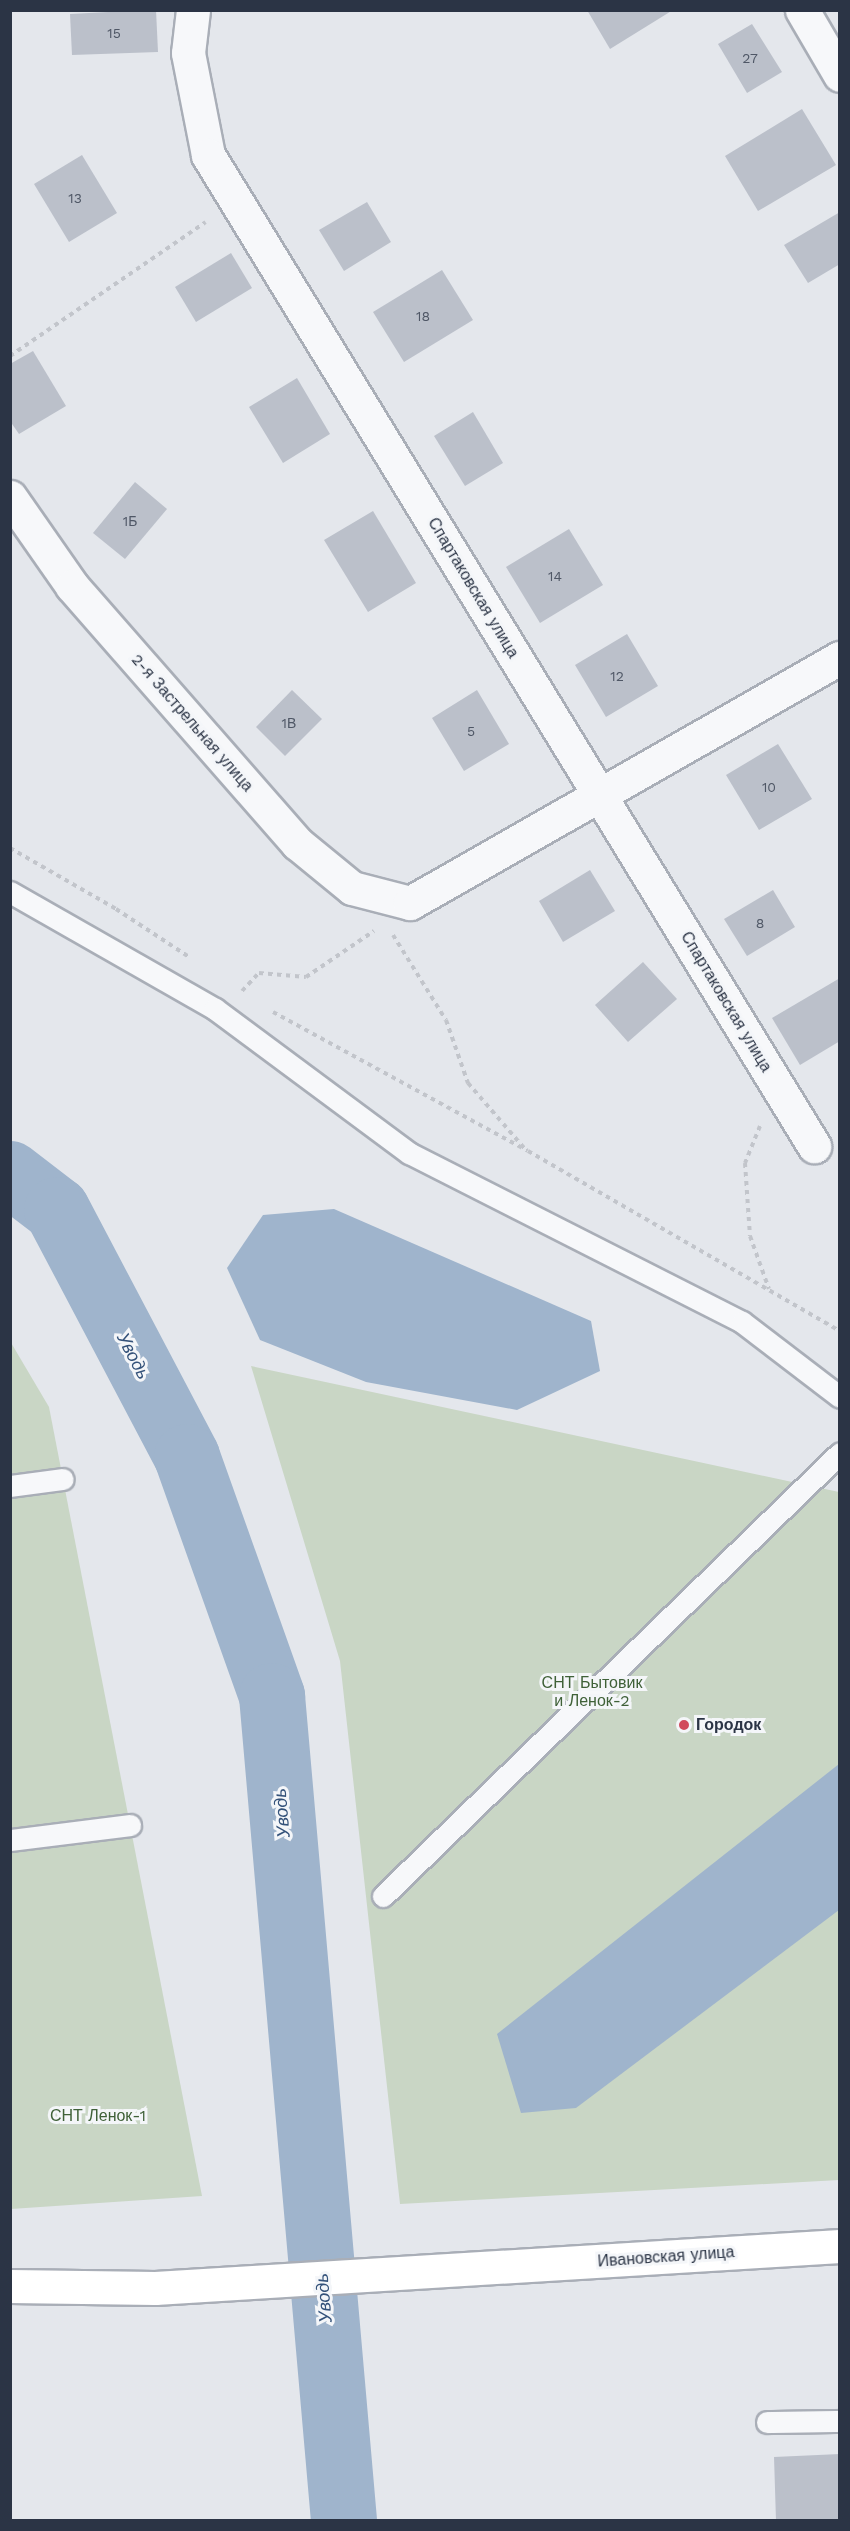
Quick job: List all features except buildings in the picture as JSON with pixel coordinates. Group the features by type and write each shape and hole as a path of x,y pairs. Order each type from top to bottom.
{"main road":[{"name":"Ивановская улица","path":"10,2286 155,2288 840,2246"}],"street":[{"name":"Спартаковская улица","path":"193,10 188,53 208,155 814,1146"},
{"path":"802,10 840,75"},
{"name":"2-я Застрельная улица","path":"10,497 72,586 297,843 352,888 398,913"},
{"path":"398,913 840,658"}],"lane":[{"path":"10,891 215,1009 409,1153 742,1322 840,1397"},
{"path":"383,1896 840,1453"},
{"path":"10,1486 63,1479"},
{"path":"10,1839 130,1825"},
{"path":"767,2422 840,2421"}],"path":[{"path":"10,356 237,202"},
{"path":"10,848 116,909 193,959"},
{"path":"242,991 259,973 306,977 398,913 446,1020 468,1083 528,1151"},
{"path":"232,985 251,997"},
{"path":"269,1009 528,1151 840,1331"},
{"path":"770,1290 750,1236 745,1163 779,1088"}],"green space":[{"name":"СНТ Ленок-1","path":"10,1341 49,1407 202,2196 11,2209"},
{"name":"СНТ Бытовик и Ленок-2","path":"251,1366 839,1492 839,2180 400,2204 340,1661"}],"water":[{"path":"334,1209 591,1321 600,1371 517,1410 366,1382 260,1340 227,1268 263,1215"},
{"path":"839,1764 839,1910 576,2108 521,2113 497,2034"}],"waterway":[{"name":"Уводь","path":"10,1174 57,1210 187,1457 272,1696 344,2520"}],"place":[{"name":"Городок","path":"684,1725"}]}
